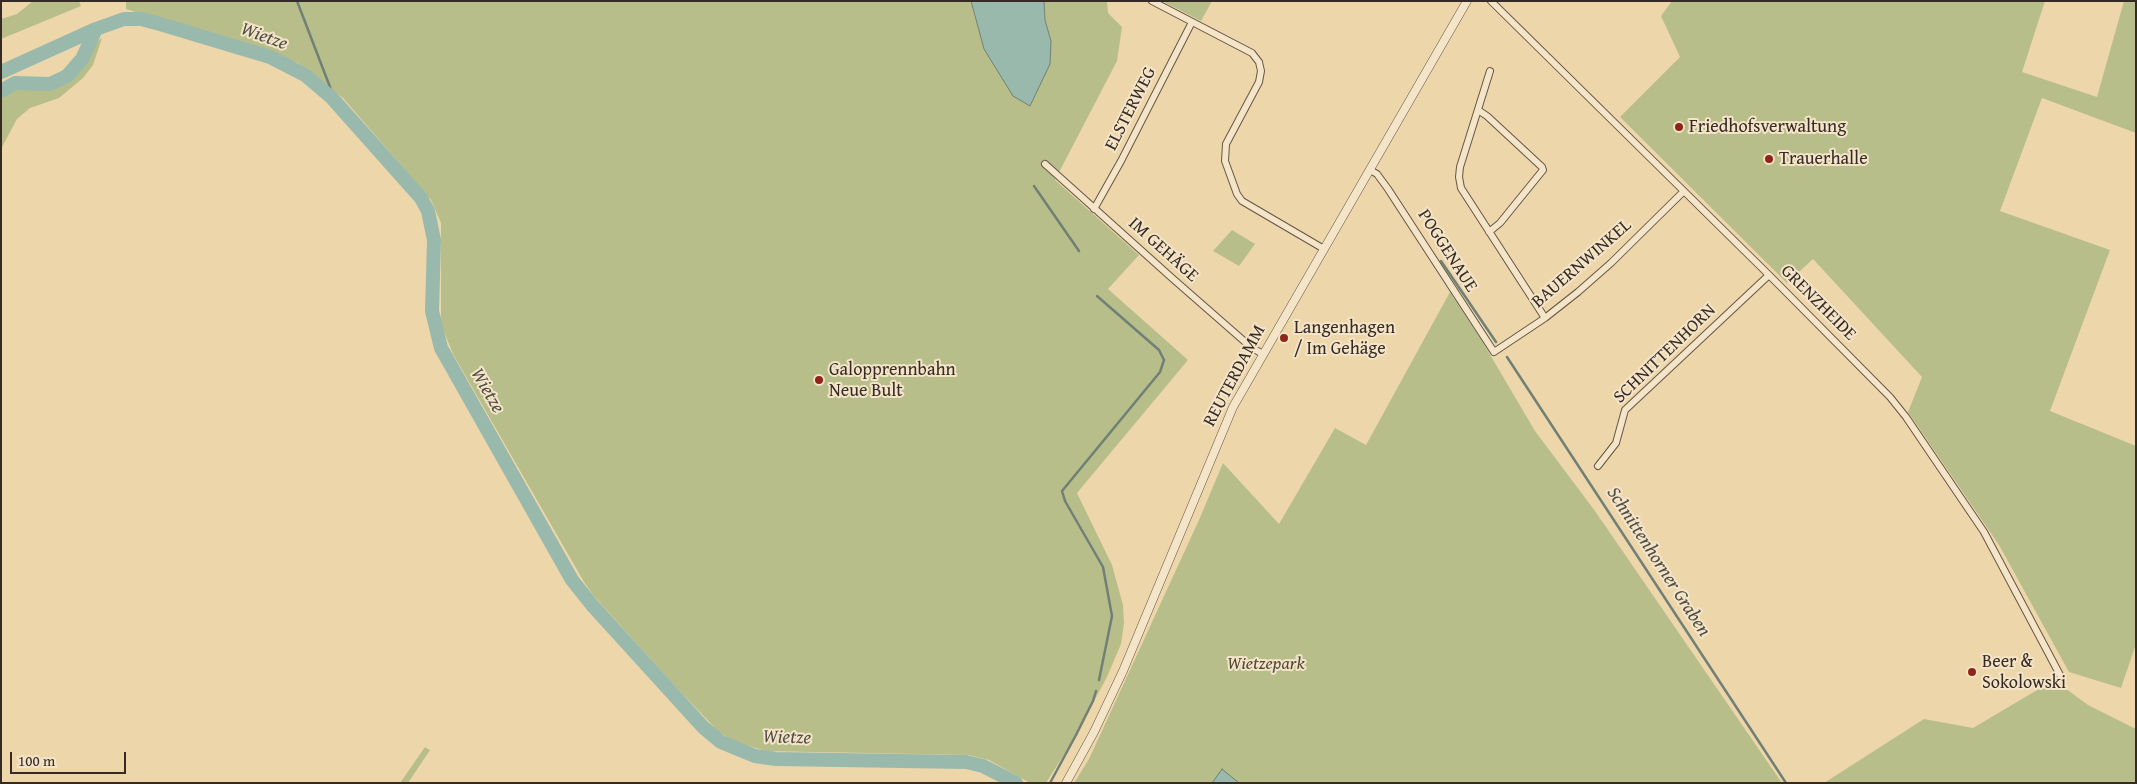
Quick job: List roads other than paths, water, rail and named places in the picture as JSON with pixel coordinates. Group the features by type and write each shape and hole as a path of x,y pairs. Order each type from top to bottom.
{"street":[{"path":"1152,1 1250,51 1259,62 1259,82 1226,144 1225,161 1237,194 1245,203 1324,249"},
{"name":"REUTERDAMM","path":"1066,783 1094,732 1123,671 1222,430 1263,354 1467,1"},
{"name":"GRENZHEIDE","path":"1491,1 1769,275 1890,398 1906,417 1994,547 2060,675"},
{"name":"ELSTERWEG","path":"1094,209 1121,161 1192,22"},
{"path":"1490,72 1459,176 1464,194 1544,318"},
{"path":"1478,110 1487,116 1543,170 1500,223 1489,232"},
{"name":"IM GEHÄGE","path":"1045,164 1252,348 1263,354"},
{"name":"POGGENAUE","path":"1370,170 1377,174 1388,189 1494,352"},
{"name":"BAUERNWINKEL","path":"1494,352 1544,318 1610,262 1683,192"},
{"name":"SCHNITTENHORN","path":"1598,466 1616,443 1624,410 1769,275"}],"waterway":[{"path":"297,1 330,87 332,98"},
{"name":"Wietze","path":"1,72 96,29 124,19 141,19 270,57 305,75 332,98 421,198 428,211 434,240 432,311 441,348 572,580 592,605 703,727 721,742 755,756 776,759 966,762 983,766 1016,783"},
{"name":"Wietze","path":"1,91 15,83 50,84 67,76 82,59 96,29"},
{"path":"1034,186 1079,251"},
{"name":"Schnittenhorner Graben","path":"1441,261 1496,342"},
{"path":"1097,296 1159,350 1164,360 1160,372 1062,491 1065,501 1103,567 1112,616 1099,680"},
{"name":"Schnittenhorner Graben","path":"1507,357 1786,783"},
{"path":"1050,783 1076,735 1096,691"}],"place":[{"name":"Friedhofsverwaltung","path":"1679,127"},
{"name":"Trauerhalle","path":"1769,159"},
{"name":"Langenhagen / Im Gehäge","path":"1284,338"},
{"name":"Galopprennbahn Neue Bult","path":"819,380"},
{"name":"Beer & Sokolowski","path":"1972,672"}],"park label":[{"name":"Wietzepark","path":"1266,664"}]}
